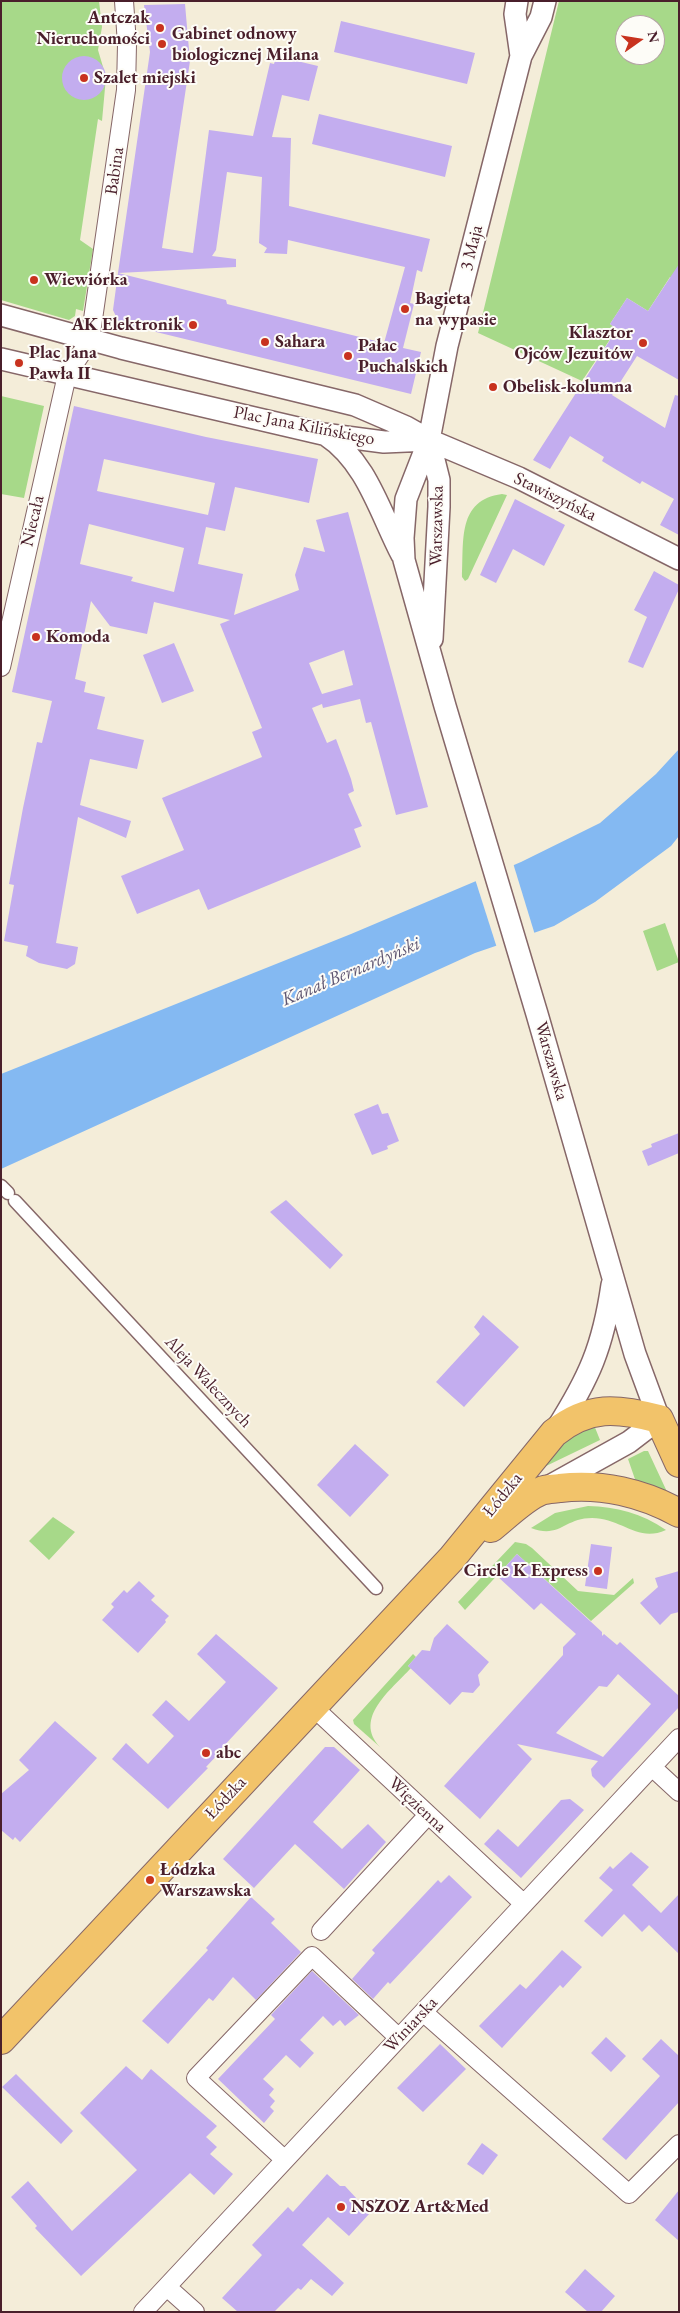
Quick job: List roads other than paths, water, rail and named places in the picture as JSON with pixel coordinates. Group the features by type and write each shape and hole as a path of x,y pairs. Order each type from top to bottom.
{"main road":[{"name":"Łódzka","path":"1,2040 452,1558 554,1433 577,1417 602,1410 637,1413 659,1418"},
{"name":"Warszawska","path":"659,1418 679,1462"},
{"path":"541,1491 567,1488 610,1489 648,1499 679,1513"},
{"name":"Łódzka","path":"452,1558 541,1491"}],"street":[{"name":"Babina","path":"90,340 125,99 127,44 124,1"},
{"name":"3 Maja","path":"517,1 515,14 521,56"},
{"name":"3 Maja","path":"429,440 446,346 521,56 541,17 545,1"},
{"path":"1,315 90,340"},
{"name":"Niecała","path":"1,667 68,375 90,340"},
{"name":"Plac Jana Kilińskiego","path":"90,340 347,402 380,414 429,440"},
{"path":"1,359 68,375"},
{"name":"Plac Jana Kilińskiego","path":"68,375 323,434 384,442 429,440"},
{"path":"323,434 338,443 365,476 404,560"},
{"name":"Stawiszyńska","path":"429,440 525,482 679,560"},
{"name":"Warszawska","path":"429,440 406,499 403,538 404,560 476,813 537,1014 635,1354 659,1418"},
{"name":"Warszawska","path":"429,440 438,480 439,507 432,655"},
{"name":"Aleja Walecznych","path":"8,1194 376,1588"},
{"path":"554,1433 572,1405 594,1364 602,1339 613,1278"},
{"path":"541,1491 629,1442 659,1418"},
{"name":"Więzienna","path":"312,1706 524,1904"},
{"name":"Winiarska","path":"144,2312 679,1738"},
{"path":"652,1767 679,1792"},
{"path":"321,1931 428,1815"},
{"path":"285,2160 196,2078 312,1956 399,2038"},
{"path":"423,2012 629,2194 679,2144"},
{"path":"167,2287 195,2312"}],"water":[{"name":"Kanał Bernardyński","path":"679,749 679,836 671,846 595,902 554,926 475,953 1,1169 1,1074 351,934 521,862 600,823 656,774"}],"place":[{"name":"Antczak Nieruchomości","path":"160,28"},
{"name":"Gabinet odnowy biologicznej Milana","path":"162,44"},
{"name":"Szalet miejski","path":"84,78"},
{"name":"Wiewiórka","path":"34,280"},
{"name":"Bagieta na wypasie","path":"405,309"},
{"name":"AK Elektronik","path":"193,325"},
{"name":"Sahara","path":"265,342"},
{"name":"Klasztor Ojców Jezuitów","path":"643,343"},
{"name":"Pałac Puchalskich","path":"348,356"},
{"name":"Plac Jana Pawła II","path":"19,363"},
{"name":"Obelisk-kolumna","path":"493,387"},
{"name":"Komoda","path":"36,637"},
{"name":"Circle K Express","path":"598,1571"},
{"name":"abc","path":"206,1753"},
{"name":"Łódzka Warszawska","path":"150,1880"},
{"name":"NSZOZ Art&Med","path":"341,2207"}]}
